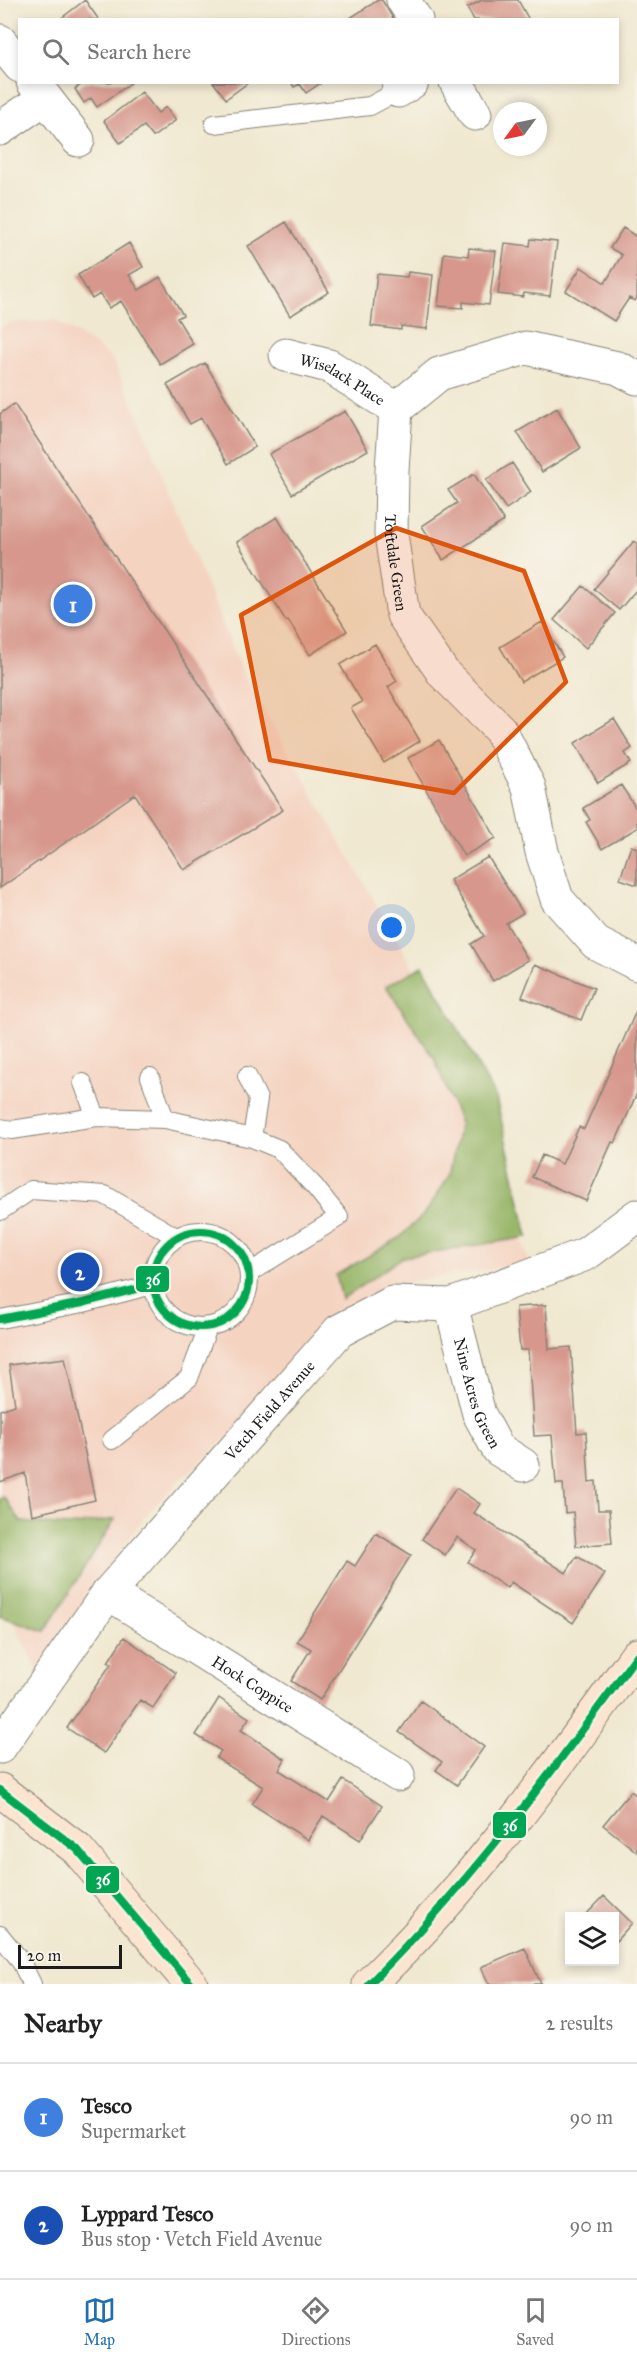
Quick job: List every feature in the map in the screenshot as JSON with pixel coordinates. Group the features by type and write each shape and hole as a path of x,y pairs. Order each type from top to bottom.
{"main road":[{"path":"369,1984 410,1944 496,1846 637,1655"},
{"path":"0,1790 77,1849 191,1984"}],"street":[{"path":"403,0 415,18"},
{"path":"0,41 18,64"},
{"path":"457,84 476,114"},
{"path":"0,129 39,90 78,140"},
{"path":"396,409 439,374 526,348 618,368 637,378"},
{"name":"Wiselack Place","path":"286,355 329,366 396,409"},
{"name":"Toftdale Green","path":"396,409 392,470 392,534 403,615 444,674 500,730 529,786 542,852 557,899 596,943 637,964"},
{"name":"Vetch Field Avenue","path":"0,1747 108,1593 339,1331 392,1303 451,1305 586,1254 637,1216"},
{"name":"Nine Acres Green","path":"451,1305 479,1414 498,1449 523,1465"},
{"name":"Hock Coppice","path":"108,1593 398,1775"}],"lane":[{"path":"214,124 370,106 405,87"},
{"path":"247,1076 258,1099 252,1138"},
{"path":"150,1077 165,1119"},
{"path":"83,1083 96,1117"},
{"path":"0,1128 12,1130 96,1117 165,1119 252,1138 279,1149 315,1187 339,1217 249,1273"},
{"path":"0,1211 32,1190 105,1195 176,1237"},
{"path":"205,1230 219,1233 232,1241 242,1253 249,1273 245,1299 236,1313 223,1322 208,1327 192,1327 176,1321 164,1311 156,1297 152,1285 153,1268 165,1245 176,1237 190,1231 205,1230"},
{"path":"0,1319 83,1303 152,1285"},
{"path":"112,1440 189,1378 208,1327"},
{"path":"0,1935 20,1960 32,1984"}],"highlighted area":[{"path":"396,528 524,571 566,682 454,793 270,760 241,615"}],"shaded area":[{"path":"55,320 112,359 135,408 242,672 432,1000 530,1263 414,1281 346,1309 231,1437 181,1478 145,1516 37,1670 0,1594 0,328 10,323"}],"green space":[{"path":"423,966 496,1098 528,1237 403,1257 342,1299 336,1275 399,1238 426,1212 449,1176 460,1123 434,1058 386,986"},
{"path":"4,1497 21,1522 69,1526 115,1519 45,1631 0,1616 0,1499"}],"building":[{"path":"85,0 98,18 62,18"},
{"path":"378,0 382,0 393,18 350,18"},
{"path":"482,0 518,0 528,18 473,18 467,8"},
{"path":"82,84 129,84 97,107 91,98 84,103 75,89"},
{"path":"215,84 246,84 226,99"},
{"path":"300,84 319,84 306,93"},
{"path":"142,92 158,113 166,107 176,120 153,137 144,126 120,143 104,121"},
{"path":"286,222 329,292 290,316 248,246"},
{"path":"623,228 637,237 637,297 635,301 629,298 614,321 566,291 581,267 605,283 622,255 610,248"},
{"path":"531,239 557,242 550,296 524,293 523,297 498,294 505,243 530,246"},
{"path":"129,243 143,267 129,275 139,290 160,277 183,315 177,318 193,344 160,364 121,301 109,308 100,294 92,299 78,275"},
{"path":"469,248 496,251 489,305 463,302 463,308 438,306 444,253 468,256"},
{"path":"408,272 433,275 427,329 401,326 401,330 371,326 377,274 407,277"},
{"path":"205,363 255,447 228,464 201,418 190,424 167,385"},
{"path":"14,404 283,810 184,870 135,794 0,888 0,414"},
{"path":"557,408 581,448 542,472 517,432"},
{"path":"345,411 368,450 292,494 269,454"},
{"path":"512,463 531,492 506,509 486,480"},
{"path":"474,474 504,521 443,560 422,526 457,503 448,490"},
{"path":"277,517 347,631 310,655 237,542"},
{"path":"634,541 637,543 637,589 619,610 594,589"},
{"path":"583,586 615,613 586,648 554,620"},
{"path":"542,622 563,657 521,682 500,647"},
{"path":"375,644 397,681 388,687 420,741 384,763 351,708 362,702 340,665"},
{"path":"614,719 632,748 625,753 631,763 598,783 575,743"},
{"path":"439,740 496,838 464,856 408,758"},
{"path":"621,785 637,810 637,828 602,849 586,822 590,820 583,808"},
{"path":"631,846 637,848 637,885 620,879"},
{"path":"488,857 523,913 506,923 528,960 493,981 471,944 484,936 450,880"},
{"path":"535,964 594,988 581,1020 522,997"},
{"path":"637,1009 637,1093 586,1201 532,1177 542,1155 562,1164 579,1127 584,1129"},
{"path":"546,1305 549,1349 571,1347 577,1433 586,1432 589,1482 596,1481 598,1510 609,1510 612,1543 576,1546 573,1512 565,1513 563,1484 556,1484 552,1435 534,1436 528,1350 520,1350 516,1307"},
{"path":"65,1358 95,1500 32,1515 25,1473 0,1482 0,1410 15,1405 9,1365"},
{"path":"456,1488 480,1504 474,1513 566,1573 577,1556 605,1574 573,1623 511,1582 507,1588 468,1562 476,1550 457,1537 445,1555 422,1539"},
{"path":"376,1533 411,1555 320,1700 291,1681 311,1649 297,1641 347,1561 355,1566"},
{"path":"124,1637 176,1673 153,1708 140,1700 104,1753 67,1728 111,1664 108,1662"},
{"path":"219,1698 249,1718 241,1730 285,1759 279,1770 329,1802 343,1780 382,1806 360,1840 323,1816 308,1840 252,1804 263,1787 216,1758 221,1751 196,1735"},
{"path":"421,1701 484,1747 457,1785 436,1770 442,1762 399,1732"},
{"path":"631,1791 637,1796 637,1852 603,1825"},
{"path":"604,1896 632,1923 619,1938 619,1912 589,1912"},
{"path":"525,1948 541,1984 489,1984 481,1967"}],"transit line":[{"name":"36","path":"192,1231 210,1231 228,1239 241,1252 249,1270 249,1279 246,1298 228,1319 210,1327 192,1327 174,1319 161,1306 153,1288 153,1270 161,1252 174,1239 192,1231"},
{"name":"36","path":"0,1319 83,1303 152,1285"},
{"name":"36","path":"369,1984 442,1906 510,1825 637,1655"},
{"name":"36","path":"0,1790 77,1849 191,1984"}],"place":[{"name":"Tesco","path":"73,604"},
{"name":"Lyppard Tesco","path":"80,1272"}]}
